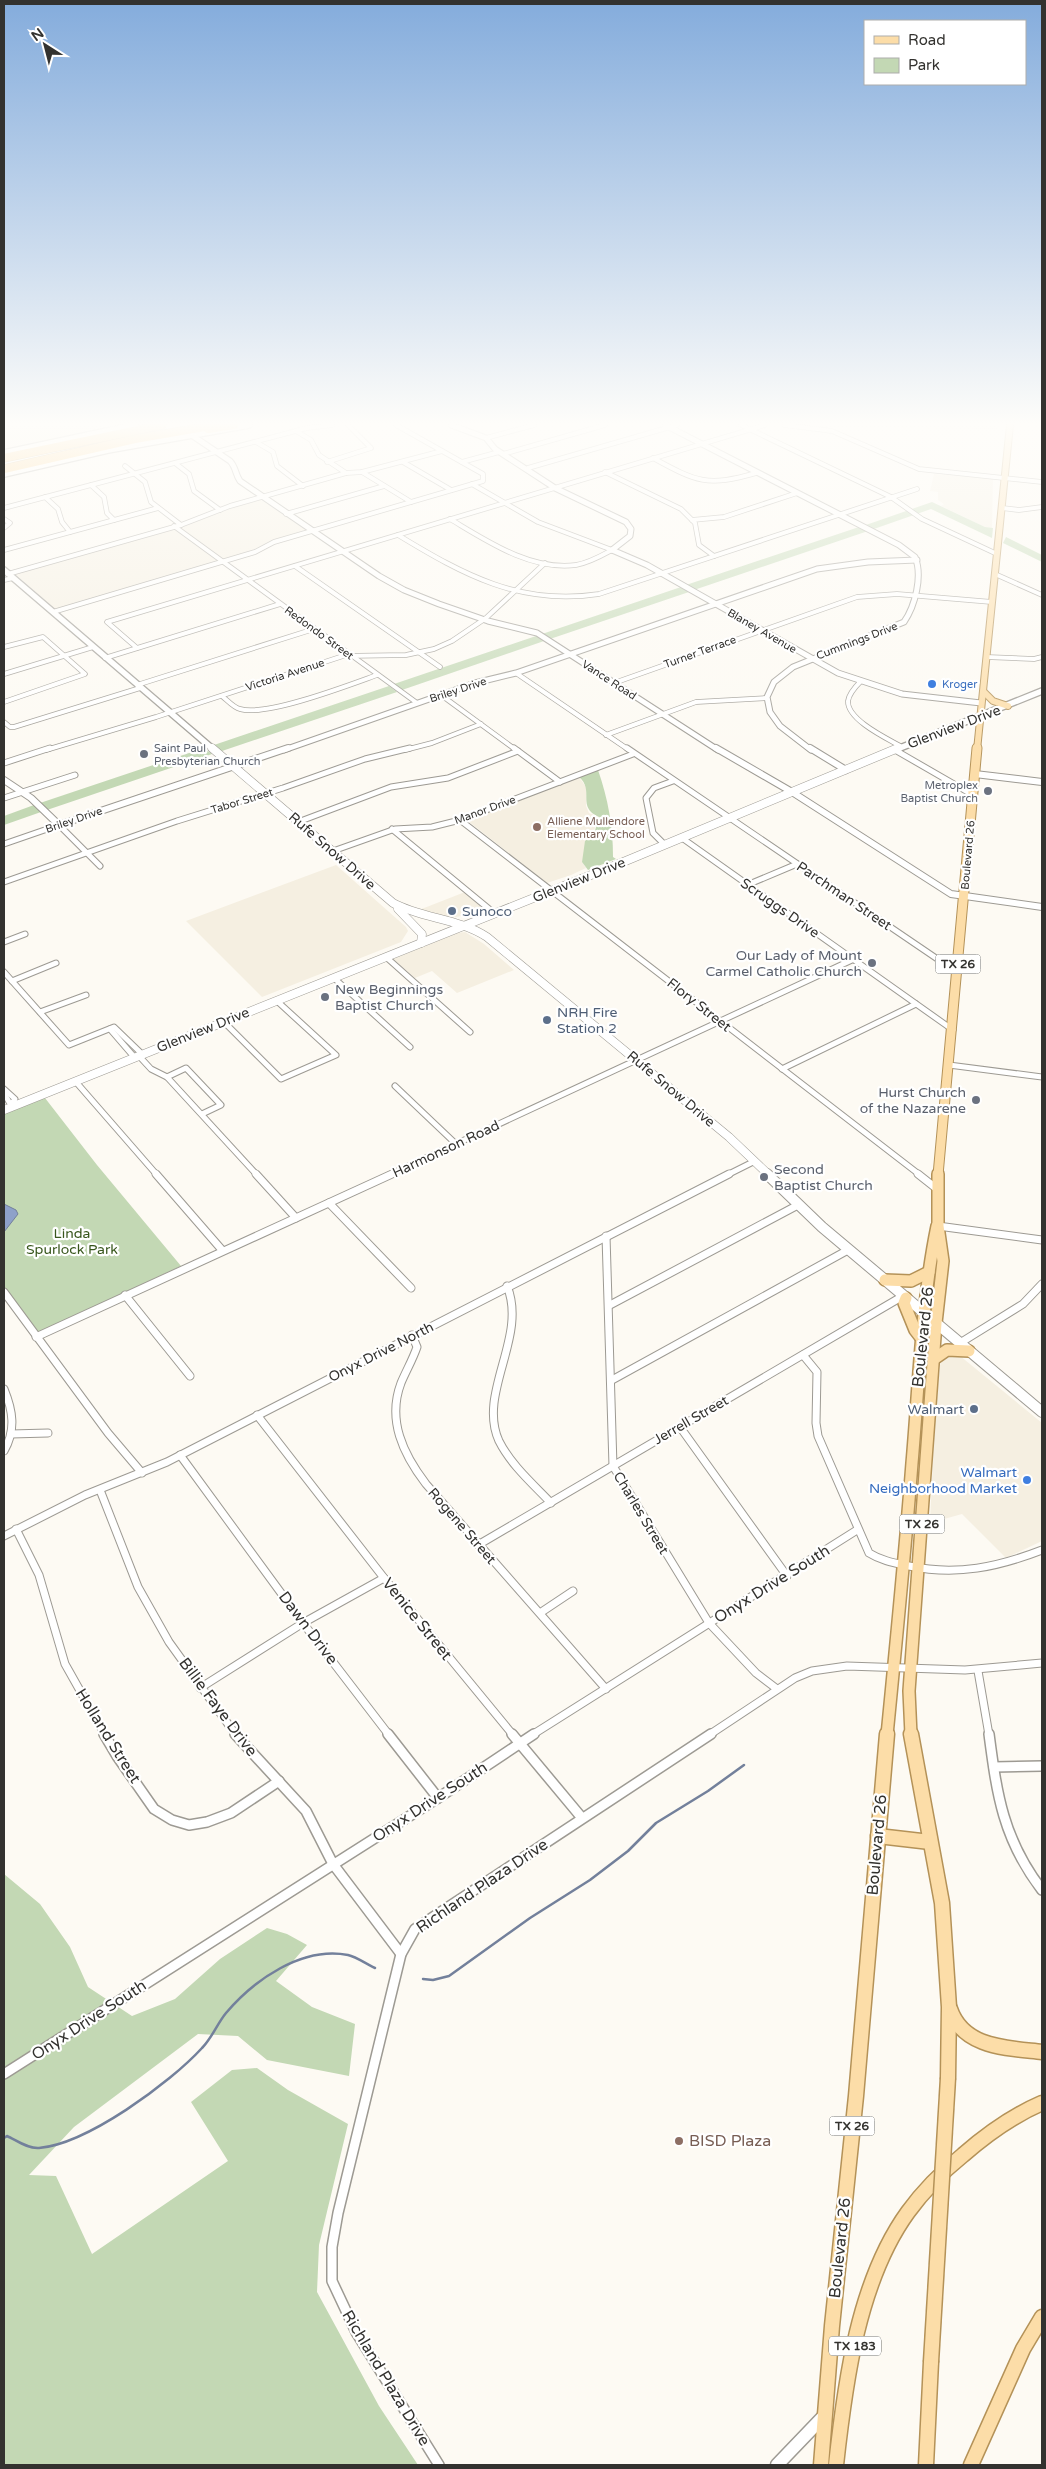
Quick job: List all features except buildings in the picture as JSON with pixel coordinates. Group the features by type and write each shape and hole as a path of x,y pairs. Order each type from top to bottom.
{"main road":[{"name":"Boulevard 26","path":"926,2465 930,2362 948,2078 949,2007 942,1903 911,1737 909,1670 919,1569 936,1323 943,1261 942,1243 938,1226 937,1189 953,1030 981,703 984,692 998,540"},
{"name":"Rufe Snow Drive","path":"7,576 53,612 393,903 415,914 465,925 483,933 729,1137 798,1205 848,1250 969,1351 1041,1408"},
{"name":"Glenview Drive","path":"4,1110 14,1104 76,1082 1042,691"},
{"path":"984,692 993,701 1008,706"},
{"path":"981,703 1008,706"},
{"path":"393,903 422,934 421,943"},
{"path":"483,933 485,923 506,909"},
{"path":"441,920 491,915"},
{"name":"Boulevard 26","path":"822,2465 824,2416 856,2096 904,1565 922,1339 933,1240 938,1226"},
{"path":"885,1280 911,1281 929,1272"},
{"path":"904,1297 904,1303 915,1330 922,1339"},
{"path":"934,1359 947,1350 969,1351"},
{"path":"914,1438 927,1440"},
{"path":"878,1836 930,1842"},
{"path":"949,2007 958,2027 969,2037 1042,2052"},
{"name":"TX 183","path":"836,2465 842,2405 862,2310 896,2233 929,2185 982,2138 1002,2123 1042,2103"},
{"path":"971,2465 1023,2350 1042,2317"},
{"path":"777,2465 824,2416"}],"street":[{"path":"4,550 40,540"},
{"path":"7,576 127,540"},
{"name":"Redondo Street","path":"193,540 417,704"},
{"path":"53,612 255,552 280,540"},
{"name":"Vance Road","path":"325,540 404,590 482,619 532,631 724,754 792,792 951,894 1042,907"},
{"path":"137,648 106,622 380,540"},
{"path":"407,540 450,565 514,590 550,598 574,599 599,594 762,540"},
{"path":"487,540 544,564 575,565 612,550 628,540"},
{"name":"Blaney Avenue","path":"585,540 638,560 810,659 838,673 902,694 981,703"},
{"path":"699,540 699,545 714,556"},
{"path":"888,540 901,547 917,560"},
{"path":"967,540 997,554"},
{"name":"Cummings Drive","path":"768,698 769,687 782,673 810,659 898,626 910,615 917,560"},
{"name":"Briley Drive","path":"4,844 195,778 234,767 475,683 516,673 824,567 868,562 917,560"},
{"name":"Victoria Avenue","path":"4,763 123,725 170,713 350,655 418,654 452,642 482,619 544,564"},
{"path":"294,566 418,654 440,667"},
{"path":"995,574 1042,595"},
{"name":"Turner Terrace","path":"614,684 760,630 857,597 914,594 992,602"},
{"path":"105,658 280,604"},
{"path":"4,722 11,728 314,629"},
{"path":"4,647 43,637 84,676 4,702"},
{"path":"4,674 93,647"},
{"path":"986,657 1034,659 1042,657"},
{"name":"Parchman Street","path":"516,673 958,973"},
{"path":"222,696 238,709 249,711 304,700 377,675"},
{"path":"861,681 848,702 851,711 857,718 902,747"},
{"path":"441,695 560,782"},
{"path":"606,735 662,714 706,701 768,698 769,710 782,729 846,770"},
{"name":"Tabor Street","path":"4,882 202,812 266,793 365,759 424,745 481,724"},
{"path":"895,750 973,795"},
{"path":"298,822 391,787 448,778 518,751"},
{"name":"Manor Drive","path":"332,851 392,829 432,827 460,820 633,754"},
{"path":"975,774 1042,782"},
{"path":"4,798 75,775"},
{"path":"4,780 22,792 59,825 100,866"},
{"path":"665,845 653,833 646,798 654,788 673,781"},
{"name":"Flory Street","path":"460,820 937,1189"},
{"path":"392,829 491,915"},
{"name":"Scruggs Drive","path":"682,838 953,1030"},
{"path":"747,885 797,864"},
{"path":"4,942 25,934"},
{"path":"386,957 470,1032"},
{"name":"Harmonson Road","path":"36,1337 854,959"},
{"path":"12,981 56,963"},
{"path":"4,972 69,1045 110,1029 151,1069 167,1077 296,1218"},
{"path":"334,978 410,1047"},
{"path":"40,1012 86,995"},
{"path":"224,1022 281,1079 336,1055 277,1001"},
{"path":"782,1069 916,1004"},
{"path":"949,1065 1042,1077"},
{"path":"167,1077 186,1068 221,1106 202,1114"},
{"path":"76,1082 222,1250"},
{"path":"395,1086 456,1144"},
{"path":"4,1091 9,1102 14,1104"},
{"name":"Onyx Drive North","path":"4,1536 100,1490 180,1455 755,1161"},
{"path":"329,1203 411,1288"},
{"path":"610,1305 798,1205"},
{"path":"938,1226 1042,1240"},
{"name":"Charles Street","path":"606,1236 610,1305 614,1466 709,1623 756,1673 777,1689"},
{"path":"612,1380 848,1250"},
{"path":"960,1343 1023,1304 1042,1284"},
{"path":"508,1286 512,1300 508,1352 493,1408 495,1424 502,1447 551,1502"},
{"path":"4,1293 108,1433 142,1473"},
{"path":"125,1296 190,1376"},
{"name":"Jerrell Street","path":"478,1545 904,1297"},
{"name":"Rogene Street","path":"412,1336 417,1347 394,1403 399,1438 414,1470 606,1689"},
{"path":"803,1355 817,1372 816,1423 818,1436 857,1530 869,1552 880,1560 935,1572 975,1570 999,1566 1042,1550"},
{"path":"4,1389 12,1409 11,1434 4,1451"},
{"name":"Venice Street","path":"257,1415 384,1578 582,1818"},
{"path":"680,1427 787,1576"},
{"path":"11,1434 48,1433"},
{"name":"Dawn Drive","path":"180,1455 303,1623 438,1798"},
{"name":"Billie Faye Drive","path":"100,1490 138,1587 161,1628 200,1688 244,1746 306,1811 333,1864 401,1954"},
{"name":"Holland Street","path":"16,1529 39,1575 65,1664 117,1756 154,1809 172,1820 189,1825 207,1822 232,1814 279,1781"},
{"name":"Onyx Drive South","path":"4,2074 438,1798 519,1743 787,1576 857,1530"},
{"path":"200,1688 303,1623 384,1578"},
{"path":"540,1612 573,1591"},
{"name":"Richland Plaza Drive","path":"439,2465 356,2332 332,2281 332,2247 338,2213 401,1954 415,1929 795,1678 821,1668 833,1666 978,1671 1042,1663"},
{"path":"978,1671 994,1767 1009,1839 1024,1868 1042,1890"},
{"path":"994,1767 1042,1766"}],"shaded area":[{"path":"130,540 190,540 218,561 56,610 14,573"},
{"path":"196,540 281,540 224,560"},
{"name":"Alliene Mullendore Elementary School","path":"579,777 586,787 586,806 589,813 599,817 582,862 586,868 571,875 547,883 468,821"},
{"path":"336,865 406,927 408,931 401,942 262,997 186,921"},
{"path":"465,892 487,911 451,918 419,910"},
{"path":"465,932 484,944 514,970 457,993 432,971 415,978 393,959 457,933"},
{"name":"Walmart Neighborhood Market","path":"954,1351 1042,1423 1042,1541 1006,1558 962,1514 930,1523 934,1434 940,1365 946,1355"}],"green space":[{"path":"820,540 841,540 694,590 686,585"},
{"path":"1004,540 1012,540 1042,555 1042,562 1003,543"},
{"path":"681,587 689,592 550,639 542,634"},
{"path":"536,636 544,641 402,690 394,684"},
{"path":"389,686 397,692 222,751 214,745"},
{"path":"204,748 212,754 47,810 40,803"},
{"path":"598,770 605,791 611,823 613,857 616,859 588,870 582,862 585,841 594,834 599,817 588,808 586,787 579,777"},
{"path":"34,805 41,812 4,825 4,816"},
{"name":"Linda Spurlock Park","path":"45,1098 97,1165 181,1266 38,1333 4,1288 4,1114"},
{"path":"4,1874 40,1904 70,1947 88,1987 132,2016 175,1999 220,1959 267,1928 287,1934 307,1945 276,1981 312,2007 355,2024 349,2076 267,2060 238,2036 198,2034 74,2127 29,2175 56,2176 92,2254 228,2161 191,2102 232,2070 257,2068 288,2090 348,2124 319,2245 317,2292 379,2406 418,2465 4,2465"}],"water":[{"path":"4,1204 16,1210 18,1214 4,1232"}],"waterway":[{"path":"423,1979 433,1980 449,1976 530,1918 590,1880 628,1851 656,1823 708,1791 744,1765"},
{"path":"4,2138 7,2136 26,2146 35,2148 58,2144 80,2136 126,2110 170,2078 188,2062 206,2044 226,2013 237,2001 250,1989 280,1968 313,1956 331,1954 355,1957 375,1968"}],"place":[{"name":"Kroger","path":"932,684"},
{"name":"Saint Paul Presbyterian Church","path":"144,754"},
{"name":"Metroplex Baptist Church","path":"988,791"},
{"name":"Alliene Mullendore Elementary School","path":"537,827"},
{"name":"Sunoco","path":"452,911"},
{"name":"Our Lady of Mount Carmel Catholic Church","path":"872,963"},
{"name":"New Beginnings Baptist Church","path":"325,997"},
{"name":"NRH Fire Station 2","path":"547,1020"},
{"name":"Hurst Church of the Nazarene","path":"976,1100"},
{"name":"Second Baptist Church","path":"764,1177"},
{"name":"Walmart","path":"974,1409"},
{"name":"Walmart Neighborhood Market","path":"1027,1480"},
{"name":"BISD Plaza","path":"679,2141"}]}
